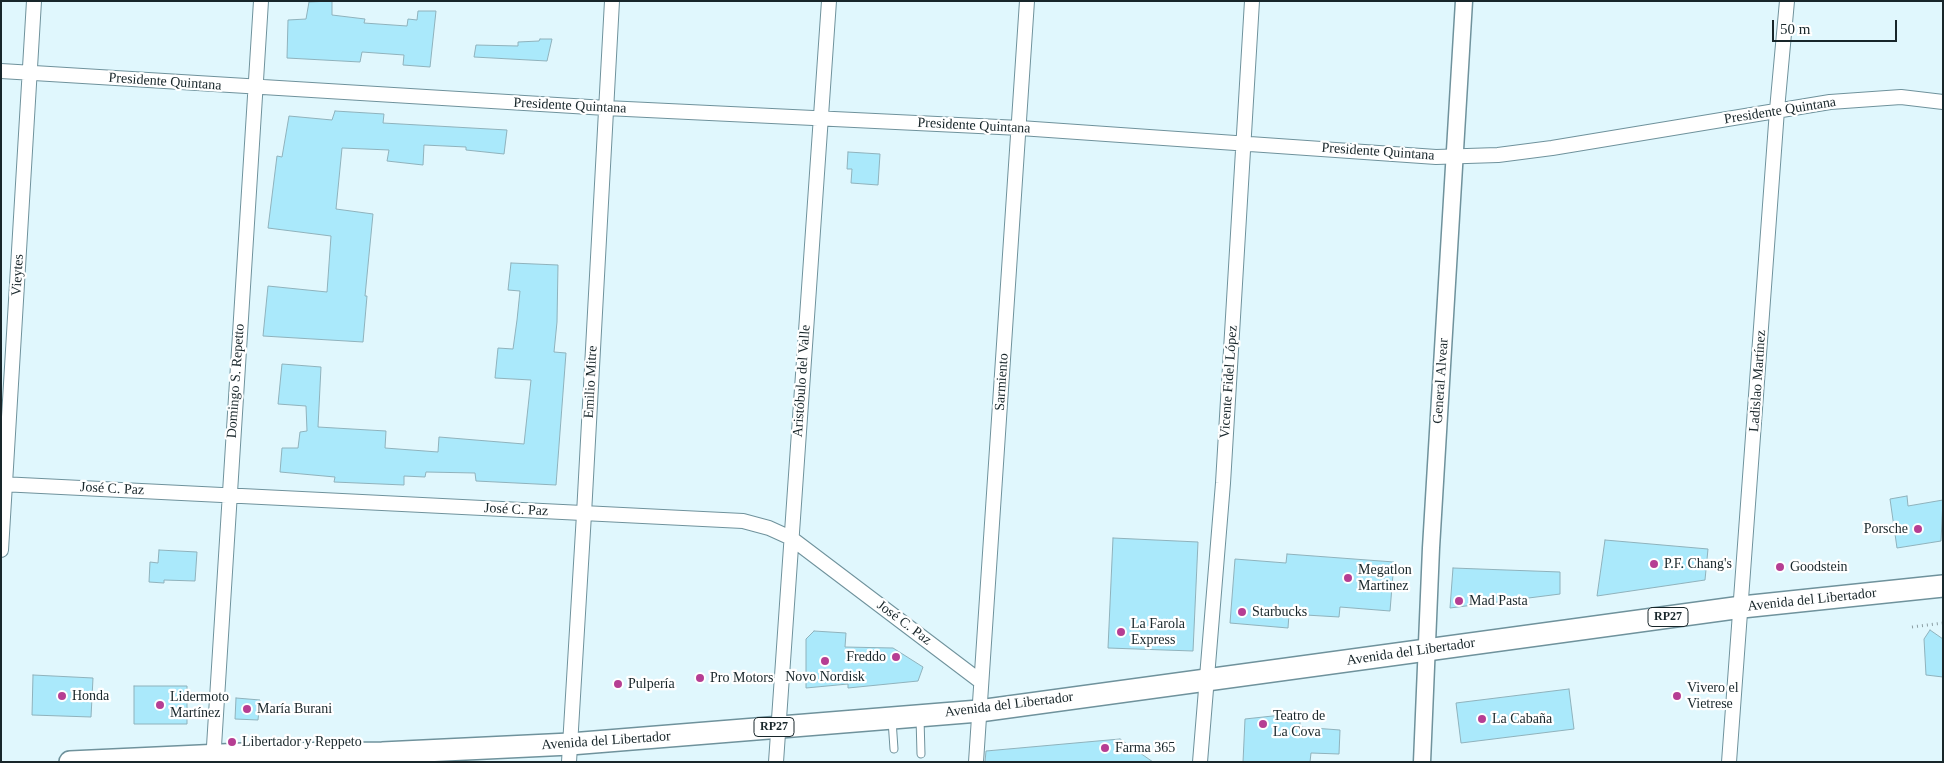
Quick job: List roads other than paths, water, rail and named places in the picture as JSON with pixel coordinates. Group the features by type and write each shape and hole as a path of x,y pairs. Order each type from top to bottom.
{"main road":[{"name":"Avenida del Libertador","path":"70,762 382,753 569,753 779,726 979,711 1742,607 1943,586"}],"street":[{"name":"Vieytes","path":"1,550 3,484 34,1"},
{"name":"Domingo S. Repetto","path":"213,758 261,1"},
{"name":"Emilio Mitre","path":"569,753 612,1"},
{"name":"Aristóbulo del Valle","path":"776,762 829,1"},
{"name":"Sarmiento","path":"976,762 980,681 1028,1"},
{"name":"Vicente Fidel López","path":"1200,762 1223,483 1252,1"},
{"name":"General Alvear","path":"1422,762 1431,538 1464,1"},
{"name":"Ladislao Martínez","path":"1729,762 1742,607 1777,110 1787,1"},
{"name":"Presidente Quintana","path":"1,72 606,108 1020,128 1244,144 1455,156 1498,154 1552,148 1830,102 1901,97 1943,102"},
{"name":"José C. Paz","path":"3,484 743,521 769,528 791,538 980,681"}],"lane":[{"path":"920,715 921,754"},
{"path":"892,717 894,749"}],"place":[{"name":"Porsche","path":"1918,529"},
{"name":"P.F. Chang's","path":"1654,564"},
{"name":"Goodstein","path":"1780,567"},
{"name":"Megatlon Martinez","path":"1348,578"},
{"name":"Mad Pasta","path":"1459,601"},
{"name":"Starbucks","path":"1242,612"},
{"name":"La Farola Express","path":"1121,632"},
{"name":"Freddo","path":"896,657"},
{"name":"Novo Nordisk","path":"825,661"},
{"name":"Pro Motors","path":"700,678"},
{"name":"Pulpería","path":"618,684"},
{"name":"Honda","path":"62,696"},
{"name":"Vivero el Vietrese","path":"1677,696"},
{"name":"Lidermoto Martínez","path":"160,705"},
{"name":"María Burani","path":"247,709"},
{"name":"La Cabaña","path":"1482,719"},
{"name":"Teatro de La Cova","path":"1263,724"},
{"name":"Libertador y Reppeto","path":"232,742"},
{"name":"Farma 365","path":"1105,748"}]}
